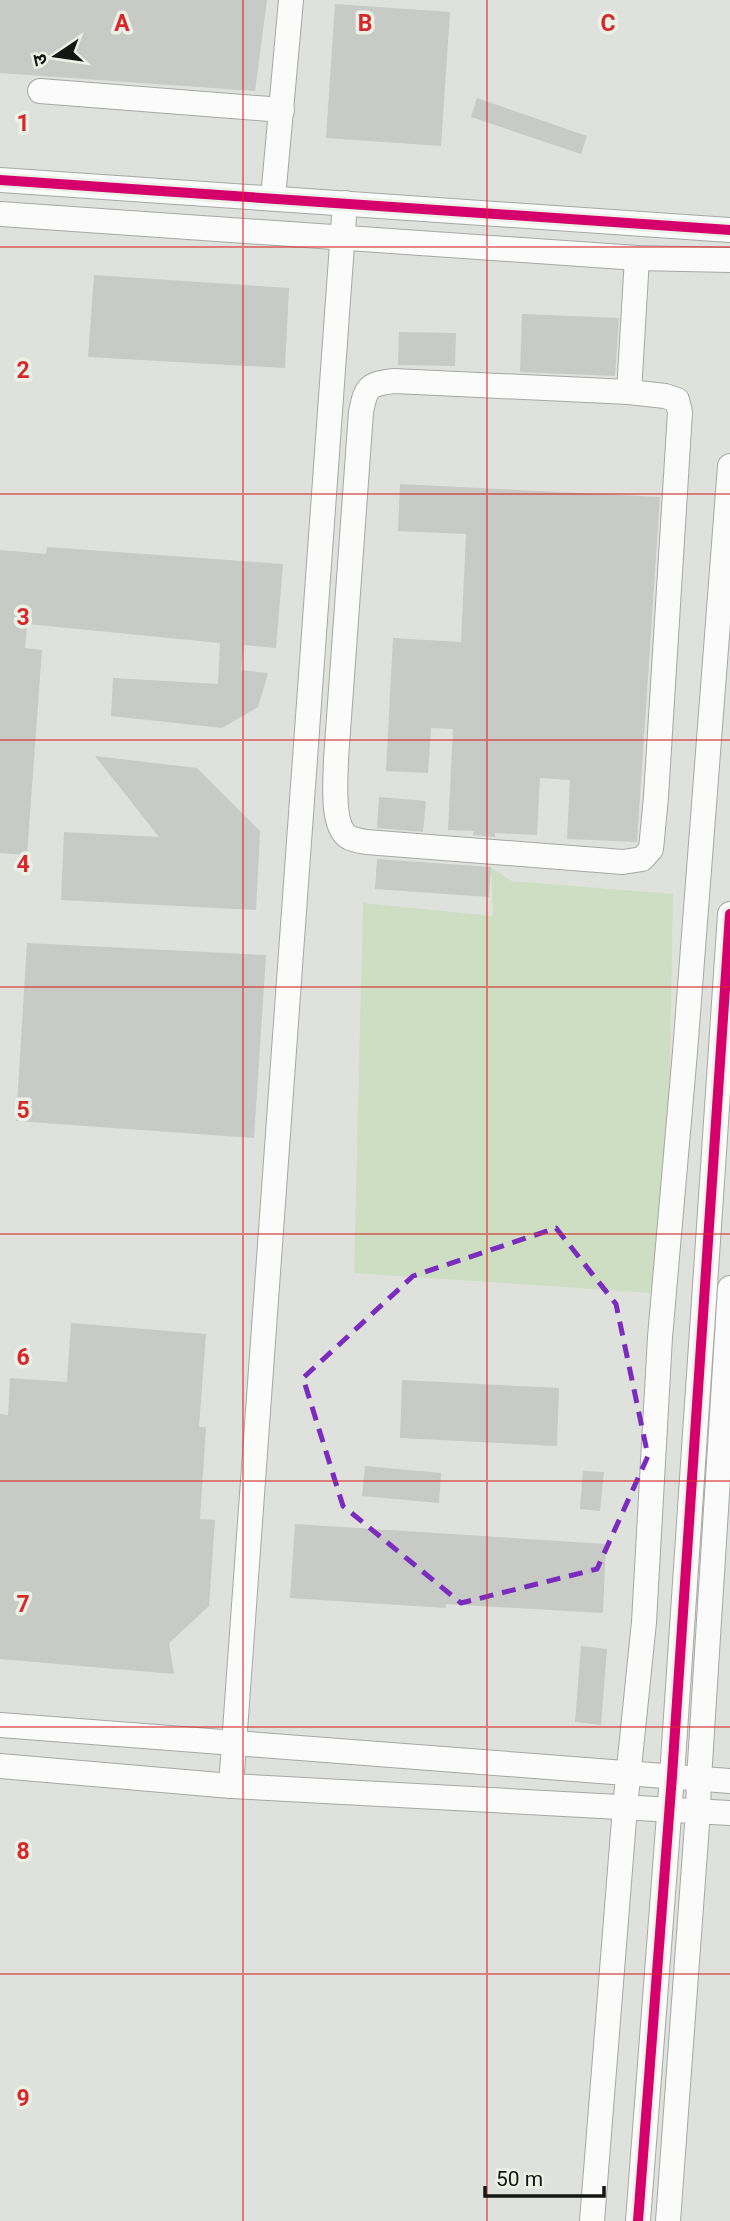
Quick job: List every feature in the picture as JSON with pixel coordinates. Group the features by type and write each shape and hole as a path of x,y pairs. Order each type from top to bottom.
{"street":[{"path":"273,198 291,0"},
{"path":"40,90 282,110"},
{"path":"0,180 730,230"},
{"path":"231,1786 345,203"},
{"path":"0,214 637,258 730,260"},
{"path":"629,392 637,258"},
{"path":"394,382 629,392 677,400 680,412 651,849 642,859 624,862 366,842 348,838 340,826 335,803 336,759 361,412 365,392 376,383 394,382"},
{"path":"592,2221 628,1772 644,1622 660,1338 730,466"},
{"path":"638,2221 672,1776 730,914"},
{"path":"668,2221 698,1811 730,1288"},
{"path":"0,1725 730,1781"},
{"path":"0,1766 231,1786 730,1812"}],"highlighted area":[{"path":"556,1228 616,1304 648,1456 597,1569 461,1603 343,1506 303,1378 413,1276"}],"green space":[{"path":"491,867 511,881 673,894 666,1294 354,1273 363,903 493,916"}],"building":[{"path":"0,0 267,0 255,91 0,73"},
{"path":"335,4 450,12 441,146 326,138"},
{"path":"477,98 587,136 581,154 471,117"},
{"path":"94,275 289,288 285,368 88,357"},
{"path":"522,314 619,318 615,376 520,372"},
{"path":"399,332 456,333 455,366 398,365"},
{"path":"400,484 660,497 637,842 567,839 570,780 540,778 537,835 495,833 495,837 473,835 474,831 448,830 453,729 431,728 428,773 386,771 393,638 461,642 466,534 398,531"},
{"path":"47,547 283,564 276,648 244,645 241,670 268,673 258,707 222,728 111,716 113,678 218,684 220,643 27,624 25,648 42,650 27,855 0,853 0,550 46,554"},
{"path":"95,756 197,768 260,831 256,910 61,900 64,832 159,837"},
{"path":"379,797 426,801 423,832 377,828"},
{"path":"377,859 491,867 489,897 375,889"},
{"path":"27,943 266,955 254,1138 16,1121"},
{"path":"71,1323 206,1334 199,1427 206,1427 200,1519 215,1520 209,1606 169,1643 174,1674 0,1659 0,1414 8,1415 10,1378 67,1382"},
{"path":"402,1380 559,1388 557,1446 400,1438"},
{"path":"365,1466 441,1473 439,1503 362,1496"},
{"path":"583,1471 604,1472 600,1511 580,1509"},
{"path":"295,1524 606,1544 603,1613 446,1604 446,1608 290,1598"},
{"path":"581,1646 607,1649 601,1725 575,1722"}],"cycle path":[{"path":"0,180 730,230"},
{"path":"638,2221 672,1776 730,914"}]}
